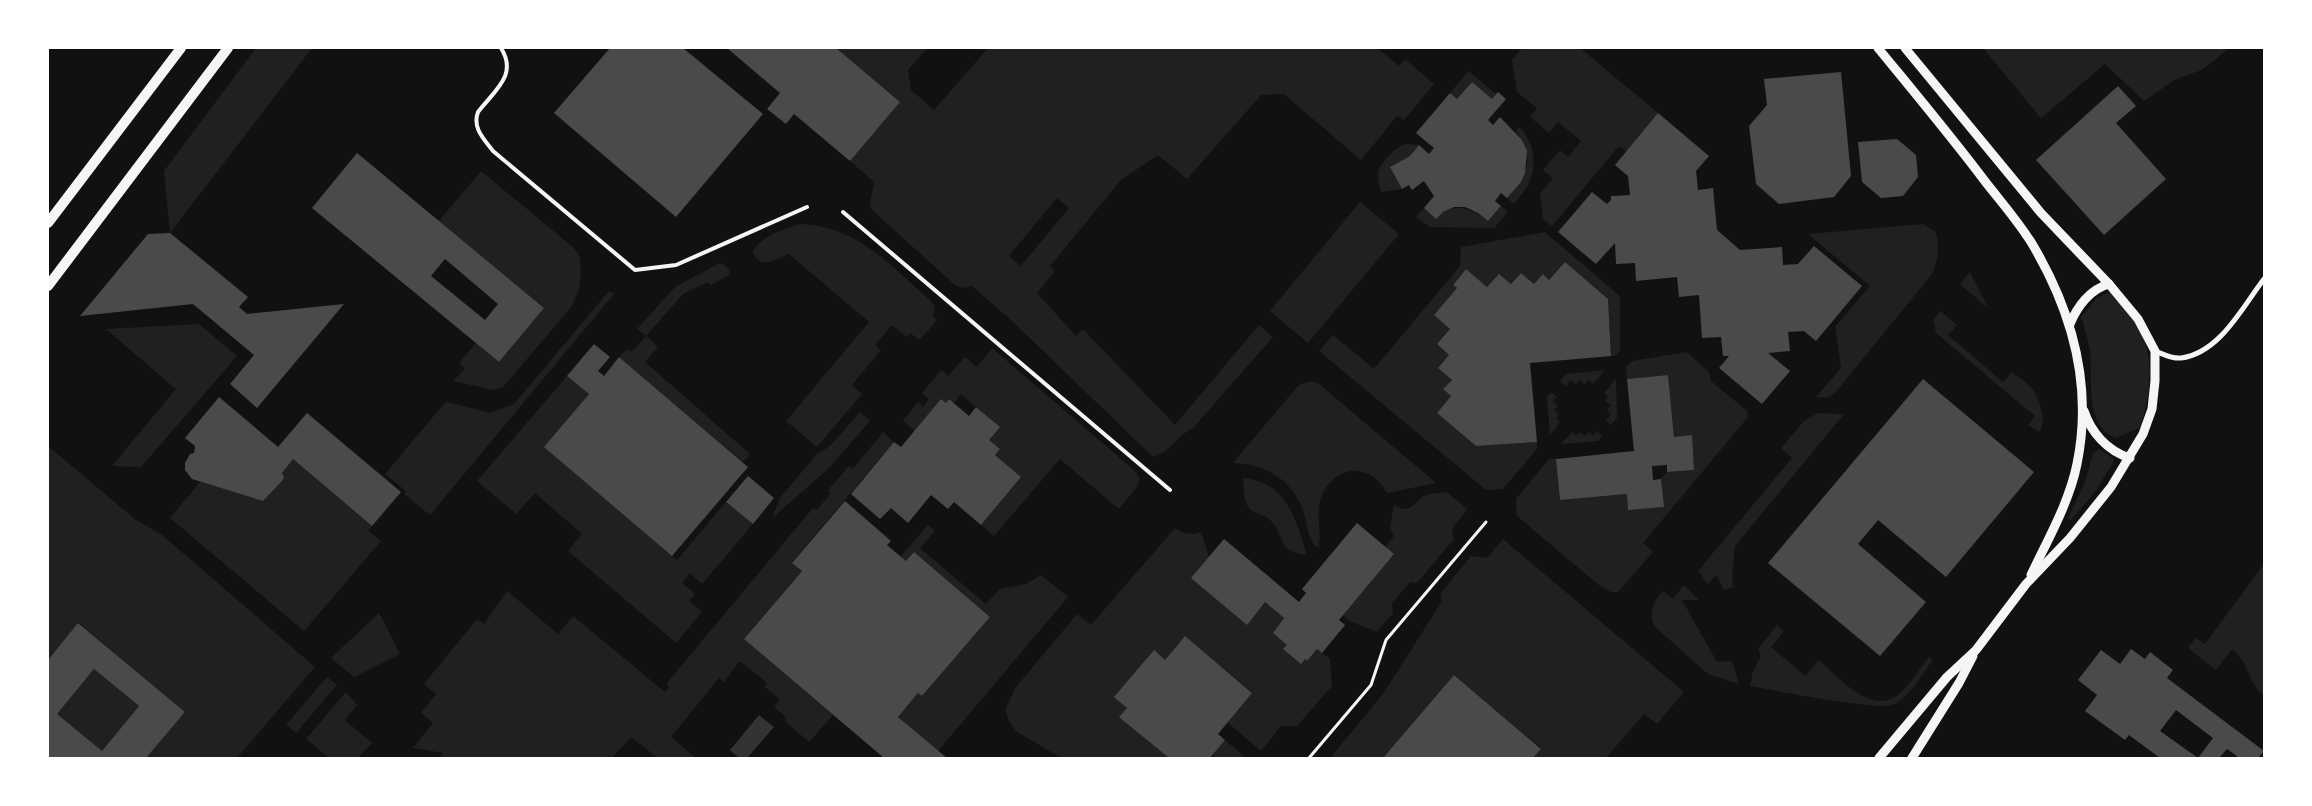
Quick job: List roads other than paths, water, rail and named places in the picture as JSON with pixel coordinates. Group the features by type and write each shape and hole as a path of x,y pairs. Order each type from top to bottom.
{"main road":[{"path":"48,223 181,48"},
{"path":"48,286 228,48"}],"street":[{"path":"1878,48 1973,166 2033,246 2048,272 2070,324 2080,359 2082,406 2080,446 2070,491 2026,584"},
{"path":"1879,758 1948,677 1976,650 2026,584 2090,515 2130,458 2144,434 2152,409 2155,351 2138,319 2109,284 2041,213 1905,48"},
{"path":"2155,351 2182,358 2209,346 2222,335 2264,279"},
{"path":"2070,324 2074,314 2089,295 2102,286 2109,284"},
{"path":"2082,406 2090,427 2100,438 2122,455 2130,458"},
{"path":"1912,758 1959,683 1976,650"}],"lane":[{"path":"501,48 508,59 508,73 478,112 475,120 476,128 493,151 635,270 676,265 807,207"},
{"path":"843,212 1170,490"}]}
